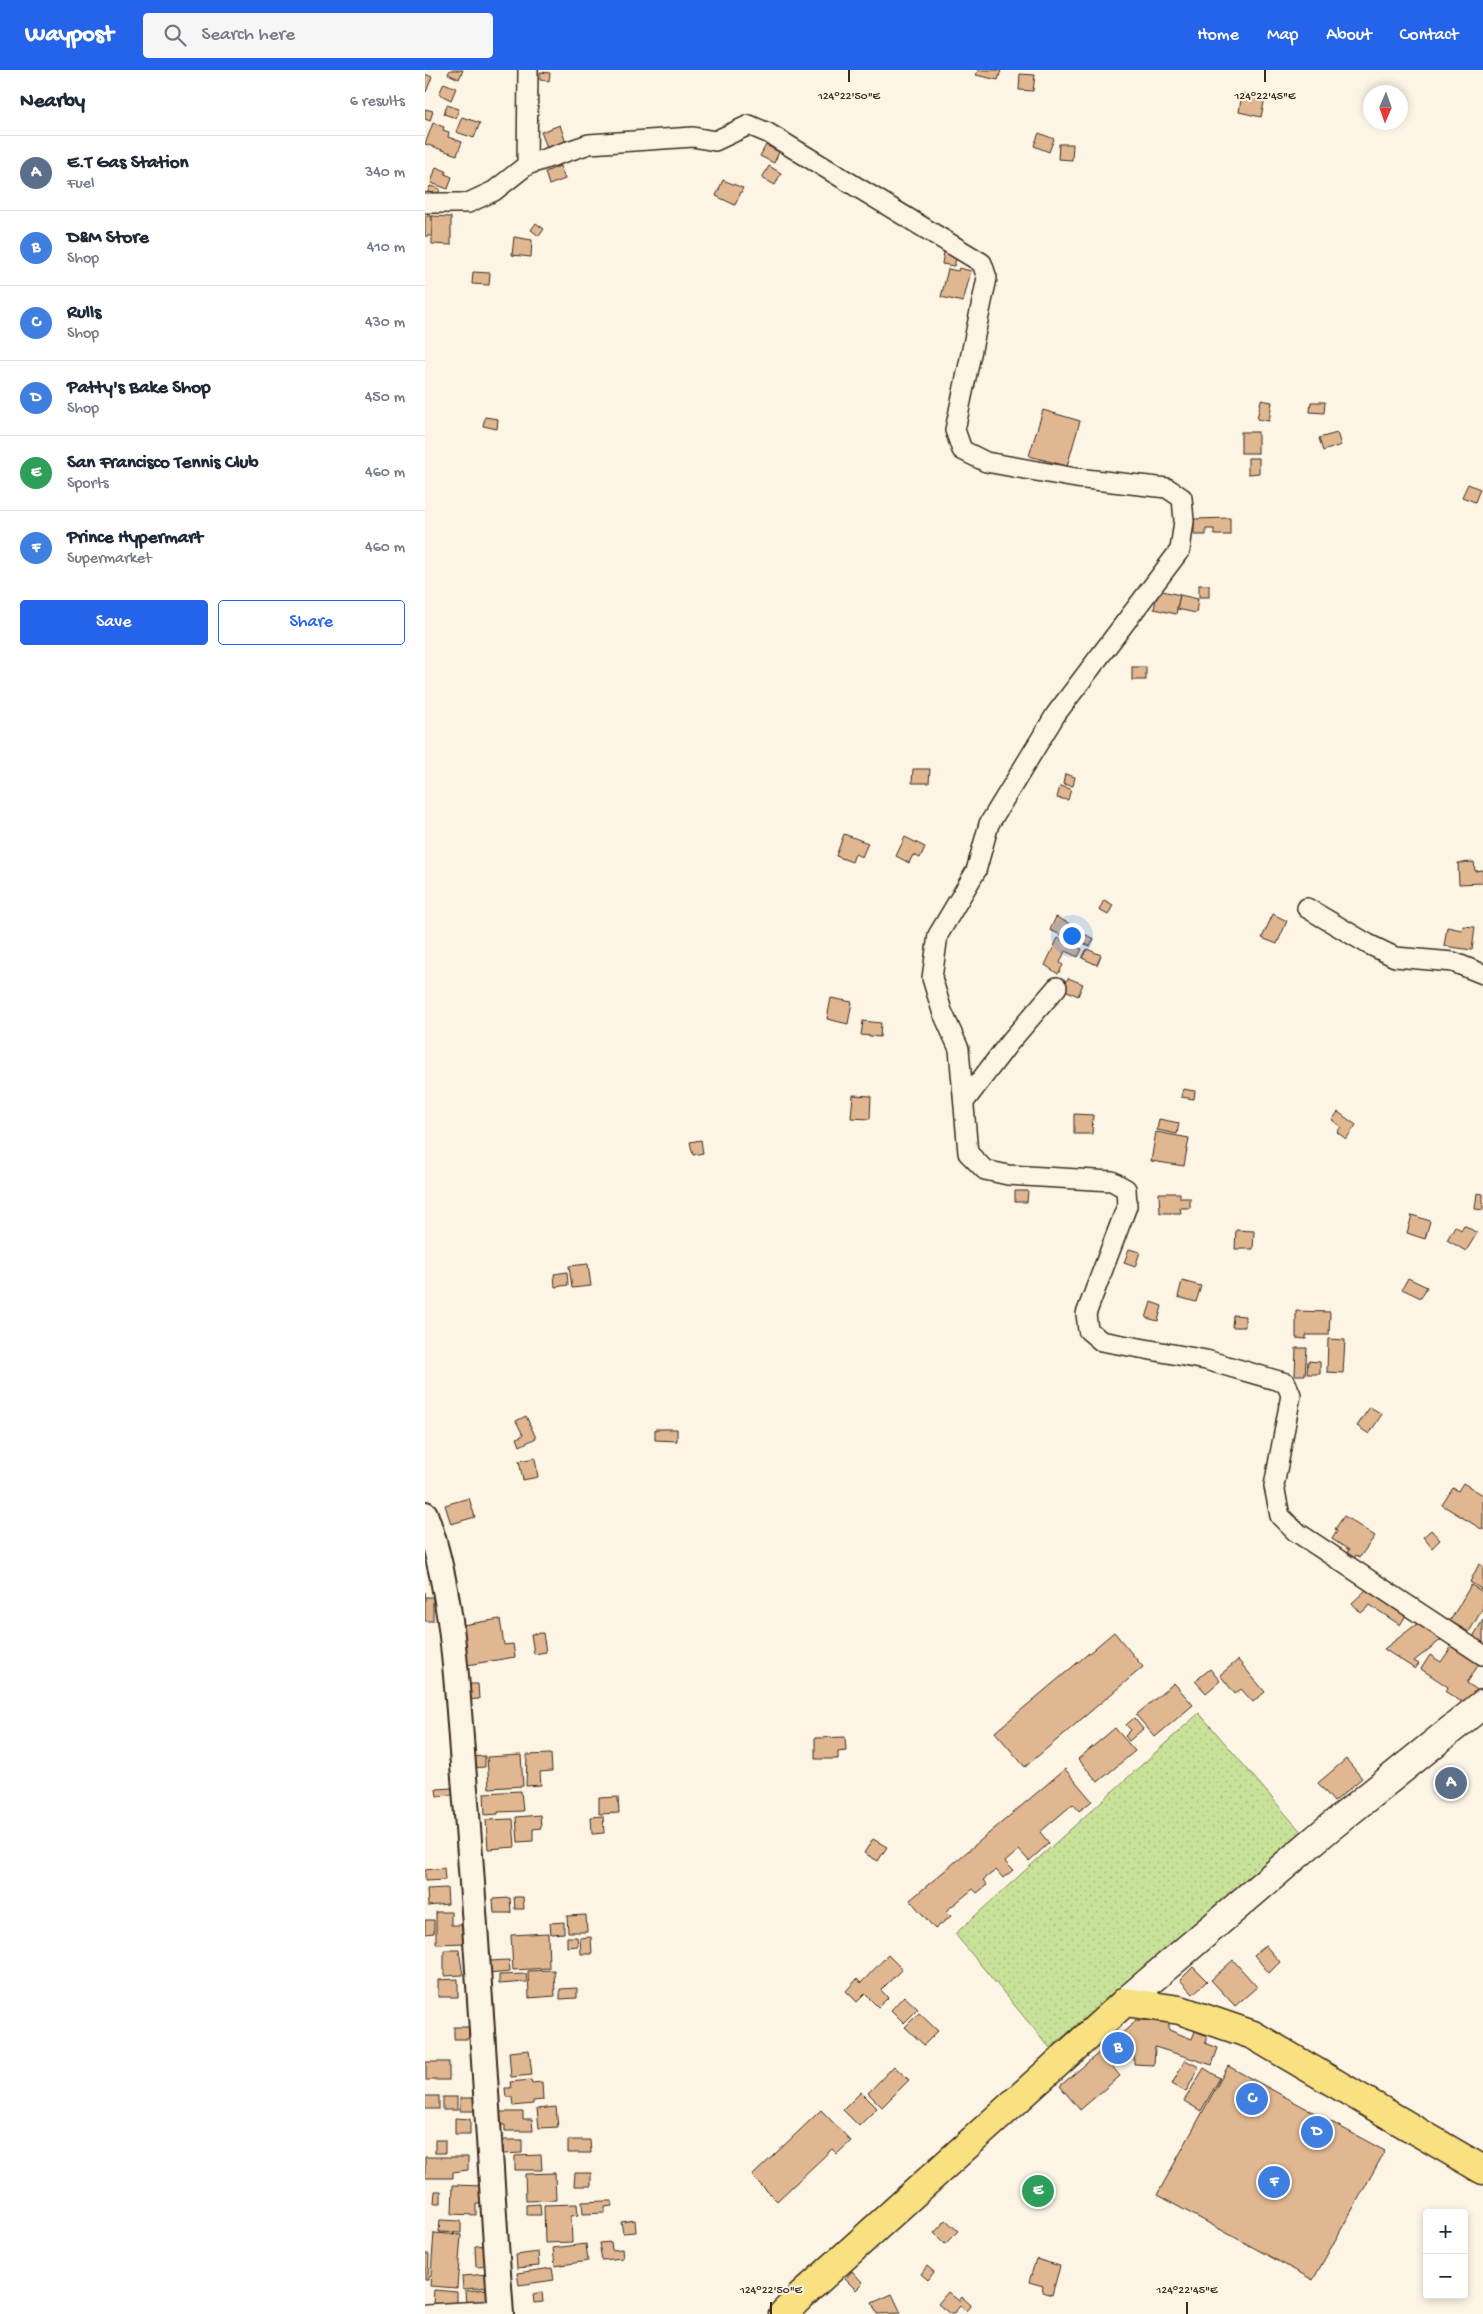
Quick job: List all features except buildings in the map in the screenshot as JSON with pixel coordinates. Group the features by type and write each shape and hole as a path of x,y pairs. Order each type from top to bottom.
{"main road":[{"path":"783,2314 1125,2002 1324,1832 1483,1704"},
{"path":"1125,2002 1180,2010 1253,2035 1483,2170"}],"street":[{"path":"527,166 528,70"},
{"path":"425,203 468,202 494,191 527,166 589,144 693,137 715,140 749,125 768,133 982,264 987,278 955,430 962,450 986,462 1076,478 1167,488 1182,498 1184,521 1180,550 1056,714 989,824 976,871 938,935 932,978 942,1011 959,1049 965,1102 967,1153 985,1170 1008,1176 1112,1181 1126,1189 1127,1206 1086,1314 1088,1330 1101,1340 1206,1360 1286,1383 1291,1395 1274,1486 1280,1516 1295,1531 1483,1655"},
{"path":"1307,908 1368,944 1395,957 1453,962 1483,974"},
{"path":"965,1102 1009,1043 1057,988"},
{"path":"425,1514 433,1535 451,1630 479,1964 501,2312 427,2314"}],"green space":[{"path":"1199,1713 1302,1833 1050,2048 955,1934"}],"place":[{"name":"E.T Gas Station","path":"1451,1783"},
{"name":"D&M Store","path":"1118,2048"},
{"name":"Rulls","path":"1252,2099"},
{"name":"Patty's Bake Shop","path":"1317,2132"},
{"name":"Prince Hypermart","path":"1274,2182"},
{"name":"San Francisco Tennis Club","path":"1038,2191"}]}
